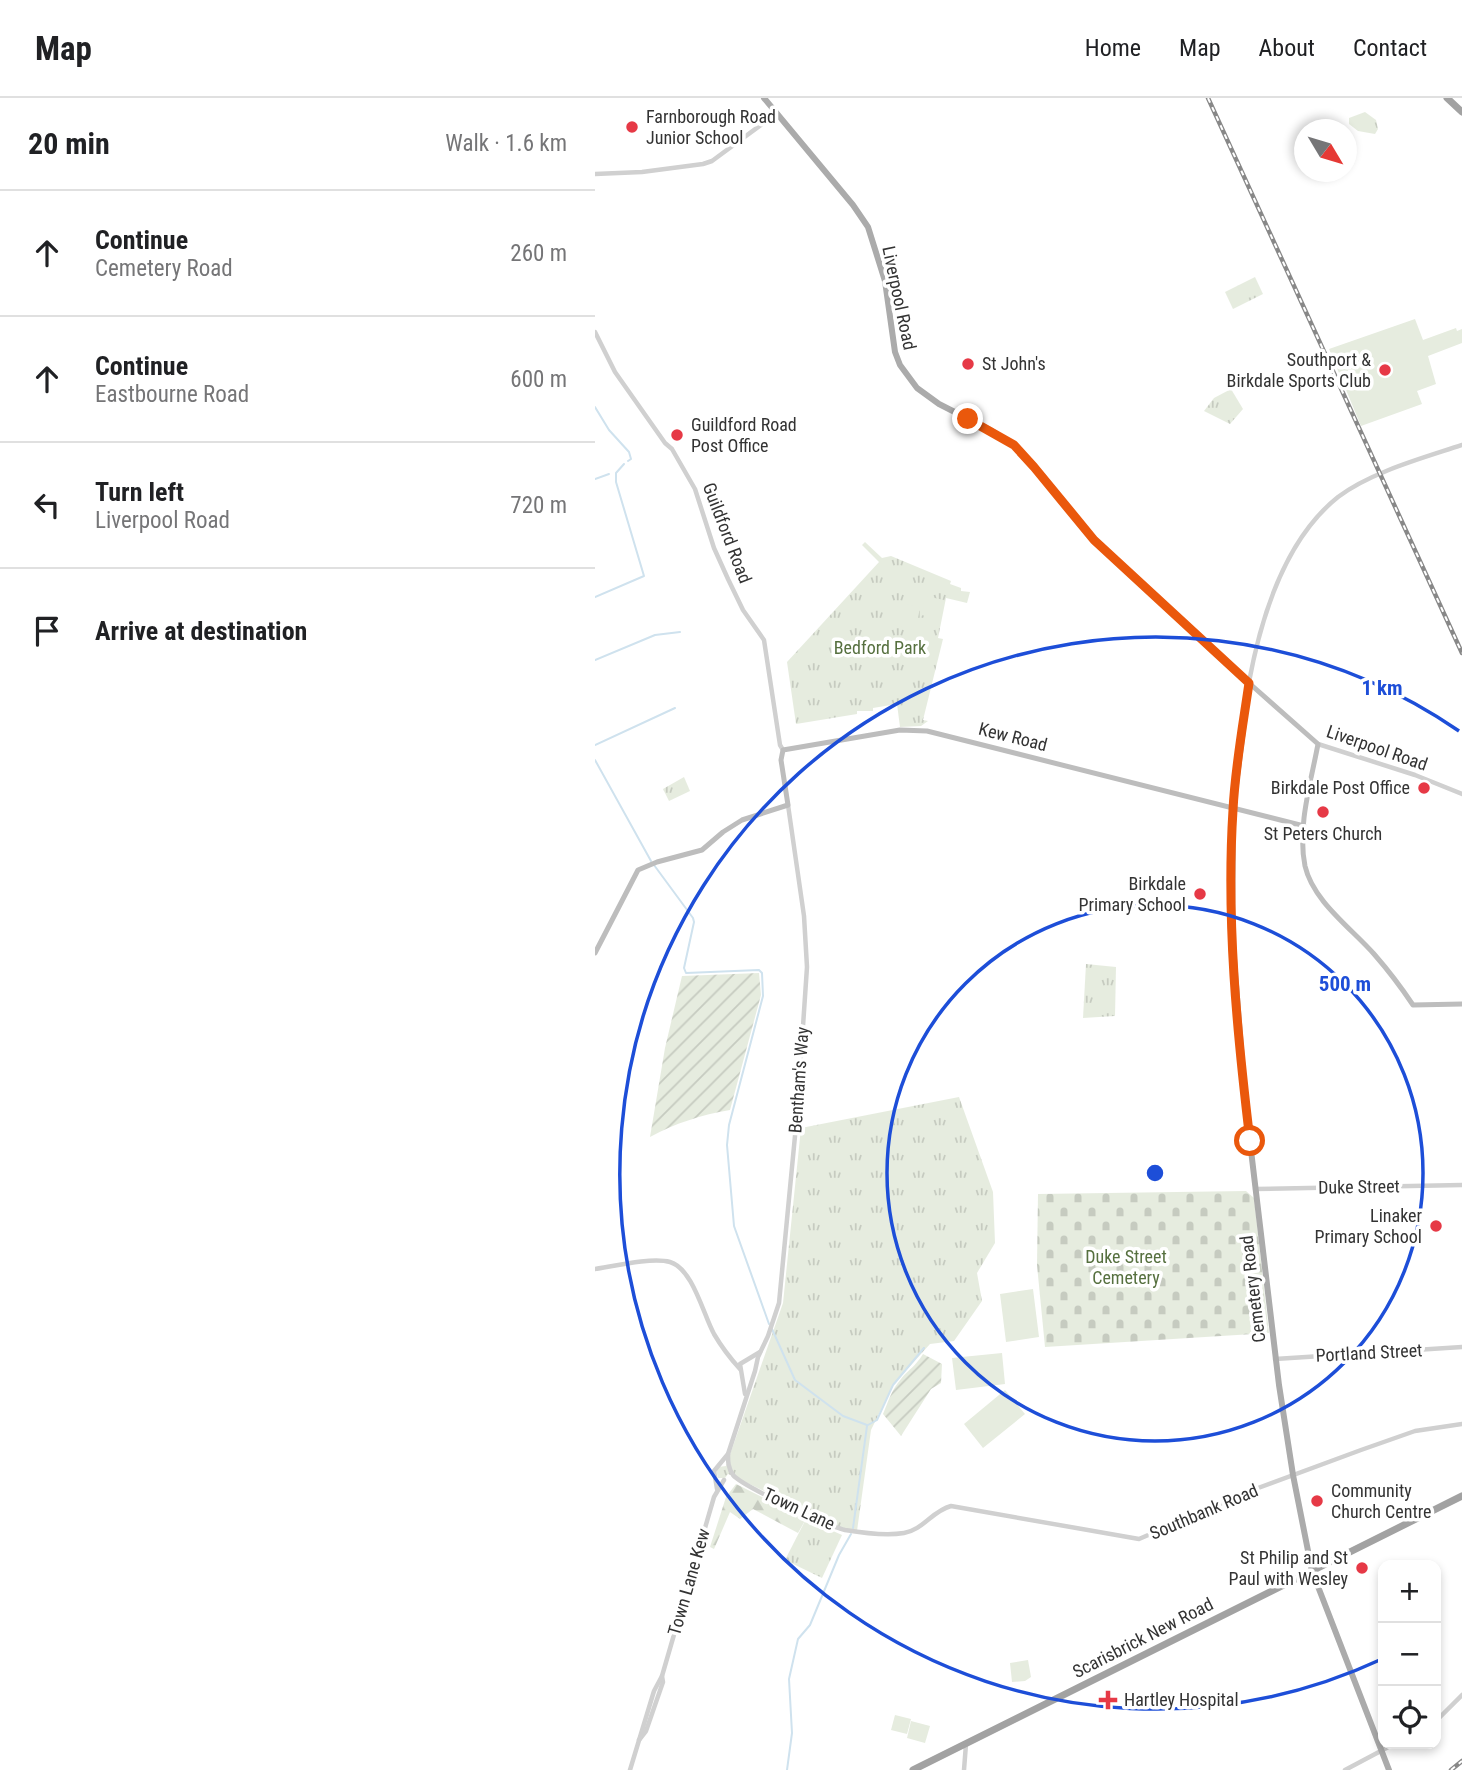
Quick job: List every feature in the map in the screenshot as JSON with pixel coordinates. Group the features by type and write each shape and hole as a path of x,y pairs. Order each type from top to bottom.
{"highway":[{"path":"1447,98 1462,112"},
{"name":"Scarisbrick New Road","path":"913,1770 1462,1496"}],"main road":[{"name":"Liverpool Road","path":"764,98 853,205 868,227 885,281 895,352 900,365 917,388 939,404 992,430 1014,445 1094,540 1318,744"},
{"name":"Cemetery Road","path":"1249,683 1233,808 1232,933 1255,1189 1275,1359 1293,1475 1312,1571 1388,1768"},
{"name":"Kew Road","path":"783,750 900,730 927,731 1304,827"},
{"path":"1318,744 1304,827 1305,867 1314,886 1327,904 1374,954 1413,1005 1462,1004"},
{"name":"Guildford Road","path":"783,750 781,760 788,805"},
{"path":"595,953 638,870 653,863 702,850 742,820 788,805"}],"street":[{"path":"595,174 642,173 712,161 777,113"},
{"name":"Guildford Road","path":"595,332 615,372 672,449 695,489 723,569 743,610 764,640 779,745 783,750"},
{"path":"1249,683 1261,630 1279,577 1308,526 1339,497 1360,484 1462,444"},
{"name":"Liverpool Road","path":"1318,744 1415,775 1462,794"},
{"name":"Bentham's Way","path":"754,1373 759,1352 779,1303 797,1115 807,967 804,916 788,805"},
{"name":"Duke Street","path":"1255,1189 1462,1185"},
{"path":"595,1269 655,1262 678,1266 688,1277 713,1332 729,1355 741,1371 749,1376 754,1373"},
{"name":"Portland Street","path":"1275,1359 1462,1347"},
{"name":"Bentham's Way","path":"745,1360 759,1352"},
{"path":"729,1355 756,1366"},
{"path":"744,1402 741,1371 745,1360"},
{"path":"728,1454 714,1471 715,1478 725,1480 730,1469 728,1454 754,1373"},
{"name":"Southbank Road","path":"857,1531 890,1534 911,1531 940,1510 951,1506 1139,1539 1293,1475 1415,1432 1462,1424"},
{"path":"718,1465 723,1464 730,1469"},
{"name":"Town Lane","path":"730,1469 738,1480"},
{"name":"Town Lane Kew","path":"715,1478 717,1489"},
{"name":"Town Lane","path":"725,1480 738,1480 820,1521 857,1531"},
{"name":"Town Lane Kew","path":"630,1770 658,1680 662,1676 717,1489 725,1480"},
{"path":"1441,1717 1462,1695"},
{"path":"964,1770 966,1743"},
{"path":"1345,1770 1382,1750"}],"green space":[{"path":"1365,112 1376,120 1378,129 1375,134 1358,131 1357,119 1349,118"},
{"path":"1255,277 1263,294 1233,309 1225,292"},
{"name":"Southport & Birkdale Sports Club","path":"1415,319 1423,340 1456,328 1457,331 1462,329 1462,343 1428,356 1436,384 1417,391 1422,404 1361,426 1329,349"},
{"path":"1231,389 1243,409 1230,424 1204,411 1214,398"},
{"name":"Bedford Park","path":"865,542 882,558 891,556 951,581 950,584 961,588 961,591 970,592 967,603 946,598 938,638 943,639 923,720 928,721 921,726 900,727 897,704 873,708 873,711 857,711 857,714 796,724 787,662 879,562 862,545"},
{"path":"926,596 944,600 940,619 921,615"},
{"path":"898,602 920,607 916,630 893,625"},
{"path":"684,777 690,791 669,801 663,789"},
{"path":"1086,964 1116,967 1115,1016 1083,1018"},
{"path":"759,973 761,995 730,1110 689,1120 650,1137 665,1048 682,976"},
{"path":"959,1097 993,1192 995,1243 977,1273 982,1301 954,1341 930,1344 893,1385 871,1430 857,1531 842,1529 728,1474 725,1478 718,1478 716,1470 726,1466 783,1303 801,1128"},
{"name":"Duke Street Cemetery","path":"1246,1191 1254,1198 1269,1333 1045,1347 1037,1265 1038,1194"},
{"path":"1033,1289 1039,1337 1006,1342 1000,1294"},
{"path":"1002,1353 1005,1384 956,1390 952,1358"},
{"path":"923,1354 942,1364 941,1383 931,1389 901,1436 883,1414 895,1387"},
{"path":"1005,1390 1025,1414 983,1448 964,1424"},
{"path":"736,1484 806,1519 798,1533 753,1509 740,1519 730,1512 714,1549 710,1547 726,1497"},
{"path":"806,1519 842,1535 822,1578 785,1560"},
{"path":"1028,1660 1031,1677 1025,1681 1012,1682 1010,1663"},
{"path":"895,1715 911,1719 907,1734 891,1730"},
{"path":"911,1721 930,1726 925,1743 907,1738"}],"waterway":[{"path":"595,407 609,430 629,452 631,459 628,461"},
{"path":"595,597 644,576 616,482 616,473 624,464"},
{"path":"595,479 609,474"},
{"path":"595,660 655,635 680,632"},
{"path":"595,745 675,708"},
{"path":"595,760 651,861"},
{"path":"654,865 693,918 684,968 686,973 759,970 762,973 763,996 729,1125 727,1145 734,1226 769,1324"},
{"path":"772,1329 795,1380 843,1416 867,1425"},
{"path":"868,1425 877,1420 893,1385 924,1348"},
{"path":"853,1528 867,1426"},
{"path":"787,1770 792,1733 789,1679 798,1639 810,1625 839,1555 851,1534"}],"railway":[{"path":"1208,98 1462,653"},
{"path":"1451,1770 1462,1761"}],"place":[{"name":"Farnborough Road Junior School","path":"632,127"},
{"name":"St John's","path":"968,364"},
{"name":"Southport & Birkdale Sports Club","path":"1385,370"},
{"name":"Guildford Road Post Office","path":"677,435"},
{"name":"Birkdale Post Office","path":"1424,788"},
{"name":"St Peters Church","path":"1323,812"},
{"name":"Birkdale Primary School","path":"1200,894"},
{"name":"Linaker Primary School","path":"1436,1226"},
{"name":"Community Church Centre","path":"1317,1501"},
{"name":"St Philip and St Paul with Wesley","path":"1362,1568"},
{"name":"Hartley Hospital","path":"1108,1700"}],"route":[{"path":"968,419 992,430 1023,453 1094,540 1249,683 1233,808 1231,862 1232,933 1250,1141"}]}
